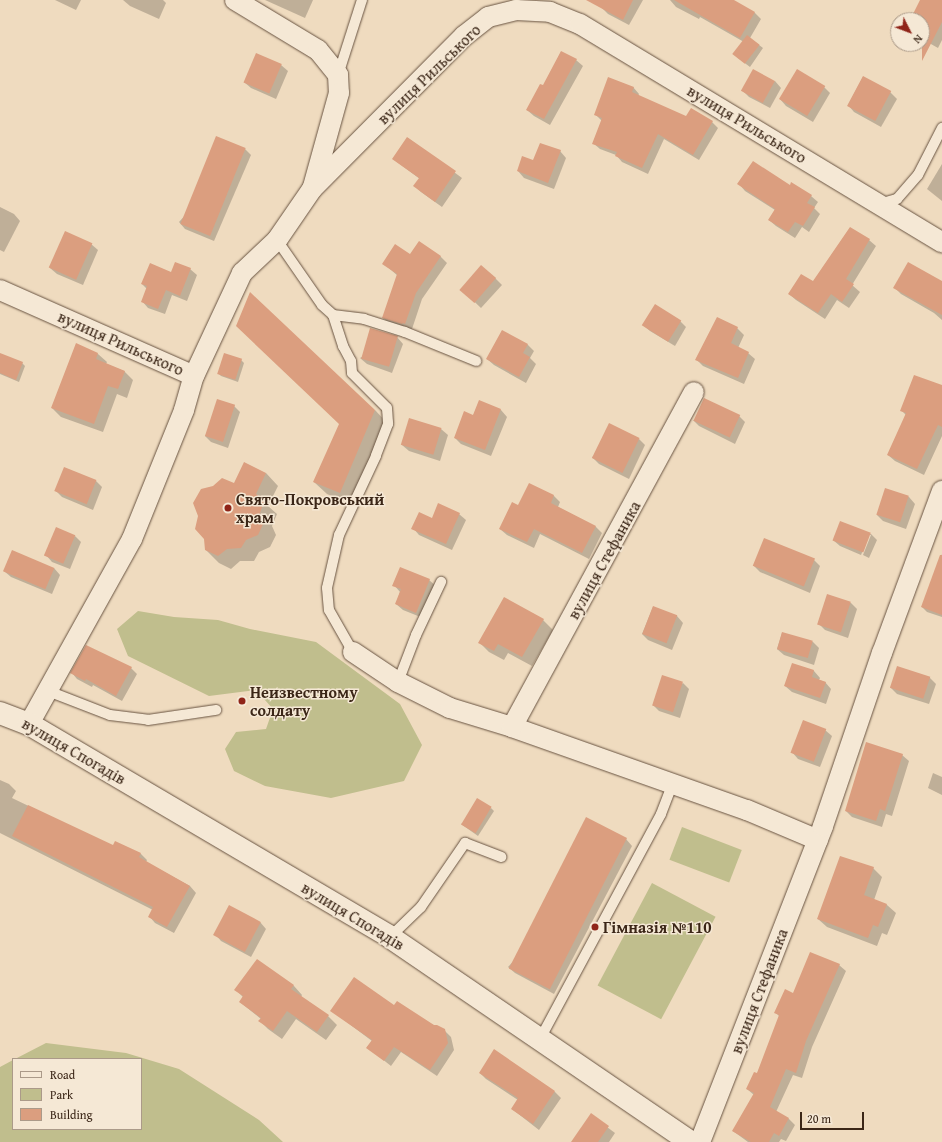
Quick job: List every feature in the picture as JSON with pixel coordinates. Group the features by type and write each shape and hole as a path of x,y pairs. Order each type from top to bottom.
{"street":[{"path":"234,0 318,50 338,75 339,93 312,189"},
{"name":"вулиця Рильського","path":"0,290 194,376 242,273 277,240 312,189 464,36 488,17 516,10 550,12 580,24 942,242"},
{"path":"29,724 132,538 184,410 194,376"},
{"name":"вулиця Стефаника","path":"512,727 694,392"},
{"name":"вулиця Стефаника","path":"700,1142 818,840 882,653 942,491"},
{"path":"353,652 398,682 450,708 512,727 672,785 747,810 818,840"},
{"name":"вулиця Спогадів","path":"0,713 29,724 390,937 691,1142"}],"lane":[{"path":"338,75 362,0"},
{"path":"879,204 897,199 918,175 942,128"},
{"path":"277,240 322,305 333,314 364,319 405,332 476,361"},
{"path":"333,314 343,346 351,361 352,373 387,408 388,424 376,456 339,535 327,588 328,610 353,652"},
{"path":"398,682 416,635 441,582"},
{"path":"48,691 110,715 148,720 216,710"},
{"path":"540,1039 661,814 672,785"},
{"path":"390,937 421,907 465,843 501,857"}],"green space":[{"path":"138,611 174,617 218,620 250,629 316,642 400,704 422,745 404,781 331,798 265,786 234,771 225,749 236,732 266,729 273,709 256,690 209,696 128,656 117,629"},
{"path":"682,827 742,850 729,883 669,860"},
{"path":"652,883 716,917 661,1019 598,985"},
{"path":"46,1043 126,1053 179,1069 259,1120 283,1142 0,1142 0,1067 12,1061 12,1130 142,1130 142,1058 17,1058"}],"building":[{"path":"586,0 633,0 623,20"},
{"path":"674,0 734,0 755,12 740,38"},
{"path":"920,0 942,0 942,22 930,45 930,12 914,12"},
{"path":"747,35 760,45 745,64 732,54"},
{"path":"561,51 577,59 544,119 526,110 540,84 543,85"},
{"path":"922,52 927,52 922,61"},
{"path":"256,53 282,64 269,93 243,82"},
{"path":"753,69 775,81 763,103 741,91"},
{"path":"797,69 825,86 807,116 779,99"},
{"path":"863,76 891,91 875,121 847,106"},
{"path":"608,77 634,87 632,92 686,116 691,108 713,121 693,155 658,134 642,168 615,156 617,152 592,144 602,118 594,115"},
{"path":"216,136 246,148 210,236 180,224"},
{"path":"407,137 456,171 435,202 413,186 419,178 392,159"},
{"path":"540,143 561,150 548,183 517,171 522,156 533,160"},
{"path":"753,161 790,185 791,182 812,195 807,203 815,207 803,226 795,222 788,232 768,220 775,209 737,184"},
{"path":"850,227 870,239 846,279 854,284 842,302 831,294 818,313 788,294 801,274 813,281"},
{"path":"65,231 92,243 76,280 49,268"},
{"path":"419,241 441,256 416,293 405,324 382,318 397,274 382,264 395,244 410,254"},
{"path":"175,262 191,268 180,296 166,290 158,309 141,302 147,286 141,284 150,263 171,272"},
{"path":"908,262 942,281 942,315 893,288"},
{"path":"481,265 496,278 474,303 459,290"},
{"path":"250,292 375,410 340,493 313,482 339,424 236,326"},
{"path":"655,304 681,320 668,342 642,325"},
{"path":"717,317 738,327 731,343 749,352 738,378 695,360"},
{"path":"370,328 398,336 389,367 361,359"},
{"path":"502,330 528,344 523,353 530,357 519,377 486,359"},
{"path":"76,343 98,353 96,359 125,371 118,389 108,386 94,424 51,408"},
{"path":"0,353 23,362 16,380 0,373"},
{"path":"224,353 242,359 235,380 217,374"},
{"path":"914,375 942,385 942,427 938,425 917,469 887,455 906,413 900,411"},
{"path":"704,398 740,415 730,438 693,421"},
{"path":"217,399 235,405 223,442 205,436"},
{"path":"479,400 501,409 485,450 454,438 464,411 473,415"},
{"path":"409,418 442,428 433,455 401,445"},
{"path":"609,423 640,438 622,473 592,458"},
{"name":"Свято-Покровський храм","path":"244,462 266,473 256,494 264,501 260,513 264,522 258,535 246,540 241,548 227,549 218,556 205,550 204,539 195,529 198,516 193,503 201,489 213,486 222,478 234,483"},
{"path":"64,467 96,480 87,504 54,491"},
{"path":"529,483 554,495 551,503 596,526 582,553 534,529 527,542 499,529 512,502 518,505"},
{"path":"885,488 909,496 900,522 876,515"},
{"path":"438,503 460,513 446,544 411,529 419,512 432,518"},
{"path":"840,521 871,533 863,552 832,541"},
{"path":"56,527 75,535 63,564 44,556"},
{"path":"764,538 815,559 804,586 753,566"},
{"path":"12,550 54,568 45,589 3,571"},
{"path":"940,555 942,555 942,615 921,607"},
{"path":"400,567 430,579 416,613 395,604 401,589 392,586"},
{"path":"827,594 851,602 841,632 817,624"},
{"path":"504,597 544,619 522,657 498,644 494,651 478,643"},
{"path":"653,606 677,615 667,643 642,634"},
{"path":"782,632 813,641 808,658 777,649"},
{"path":"86,645 132,667 116,696 86,679 85,681 70,673"},
{"path":"792,663 814,670 812,677 826,682 820,698 784,686"},
{"path":"897,666 930,677 923,699 890,688"},
{"path":"662,675 683,682 673,712 652,705"},
{"path":"803,720 826,729 814,762 790,753"},
{"path":"866,742 903,754 885,811 880,809 876,821 845,811"},
{"path":"477,798 492,807 476,833 461,825"},
{"path":"28,805 113,845 115,841 141,853 139,857 190,886 167,927 148,917 153,907 12,836"},
{"path":"586,817 627,838 550,989 509,968"},
{"path":"840,856 874,867 864,895 887,904 878,927 873,925 868,938 817,919"},
{"path":"229,905 261,922 245,952 213,935"},
{"path":"810,952 840,964 806,1041 796,1073 786,1069 770,1107 789,1118 779,1136 774,1133 769,1142 751,1142 732,1131 754,1093 746,1089 754,1072 757,1073 779,1015 774,1013 785,989 793,993"},
{"path":"257,959 294,985 291,989 329,1015 317,1032 287,1011 273,1031 258,1021 261,1018 239,1002 243,996 234,990"},
{"path":"354,977 394,1005 397,1001 434,1025 445,1029 448,1043 430,1070 394,1047 384,1061 366,1048 372,1040 330,1011"},
{"path":"494,1049 555,1091 533,1124 511,1109 518,1098 479,1073"},
{"path":"591,1113 609,1126 598,1142 571,1142"}],"place":[{"name":"Свято-Покровський храм","path":"228,508"},
{"name":"Неизвестному солдату","path":"242,701"},
{"name":"Гімназія №110","path":"595,927"}]}
